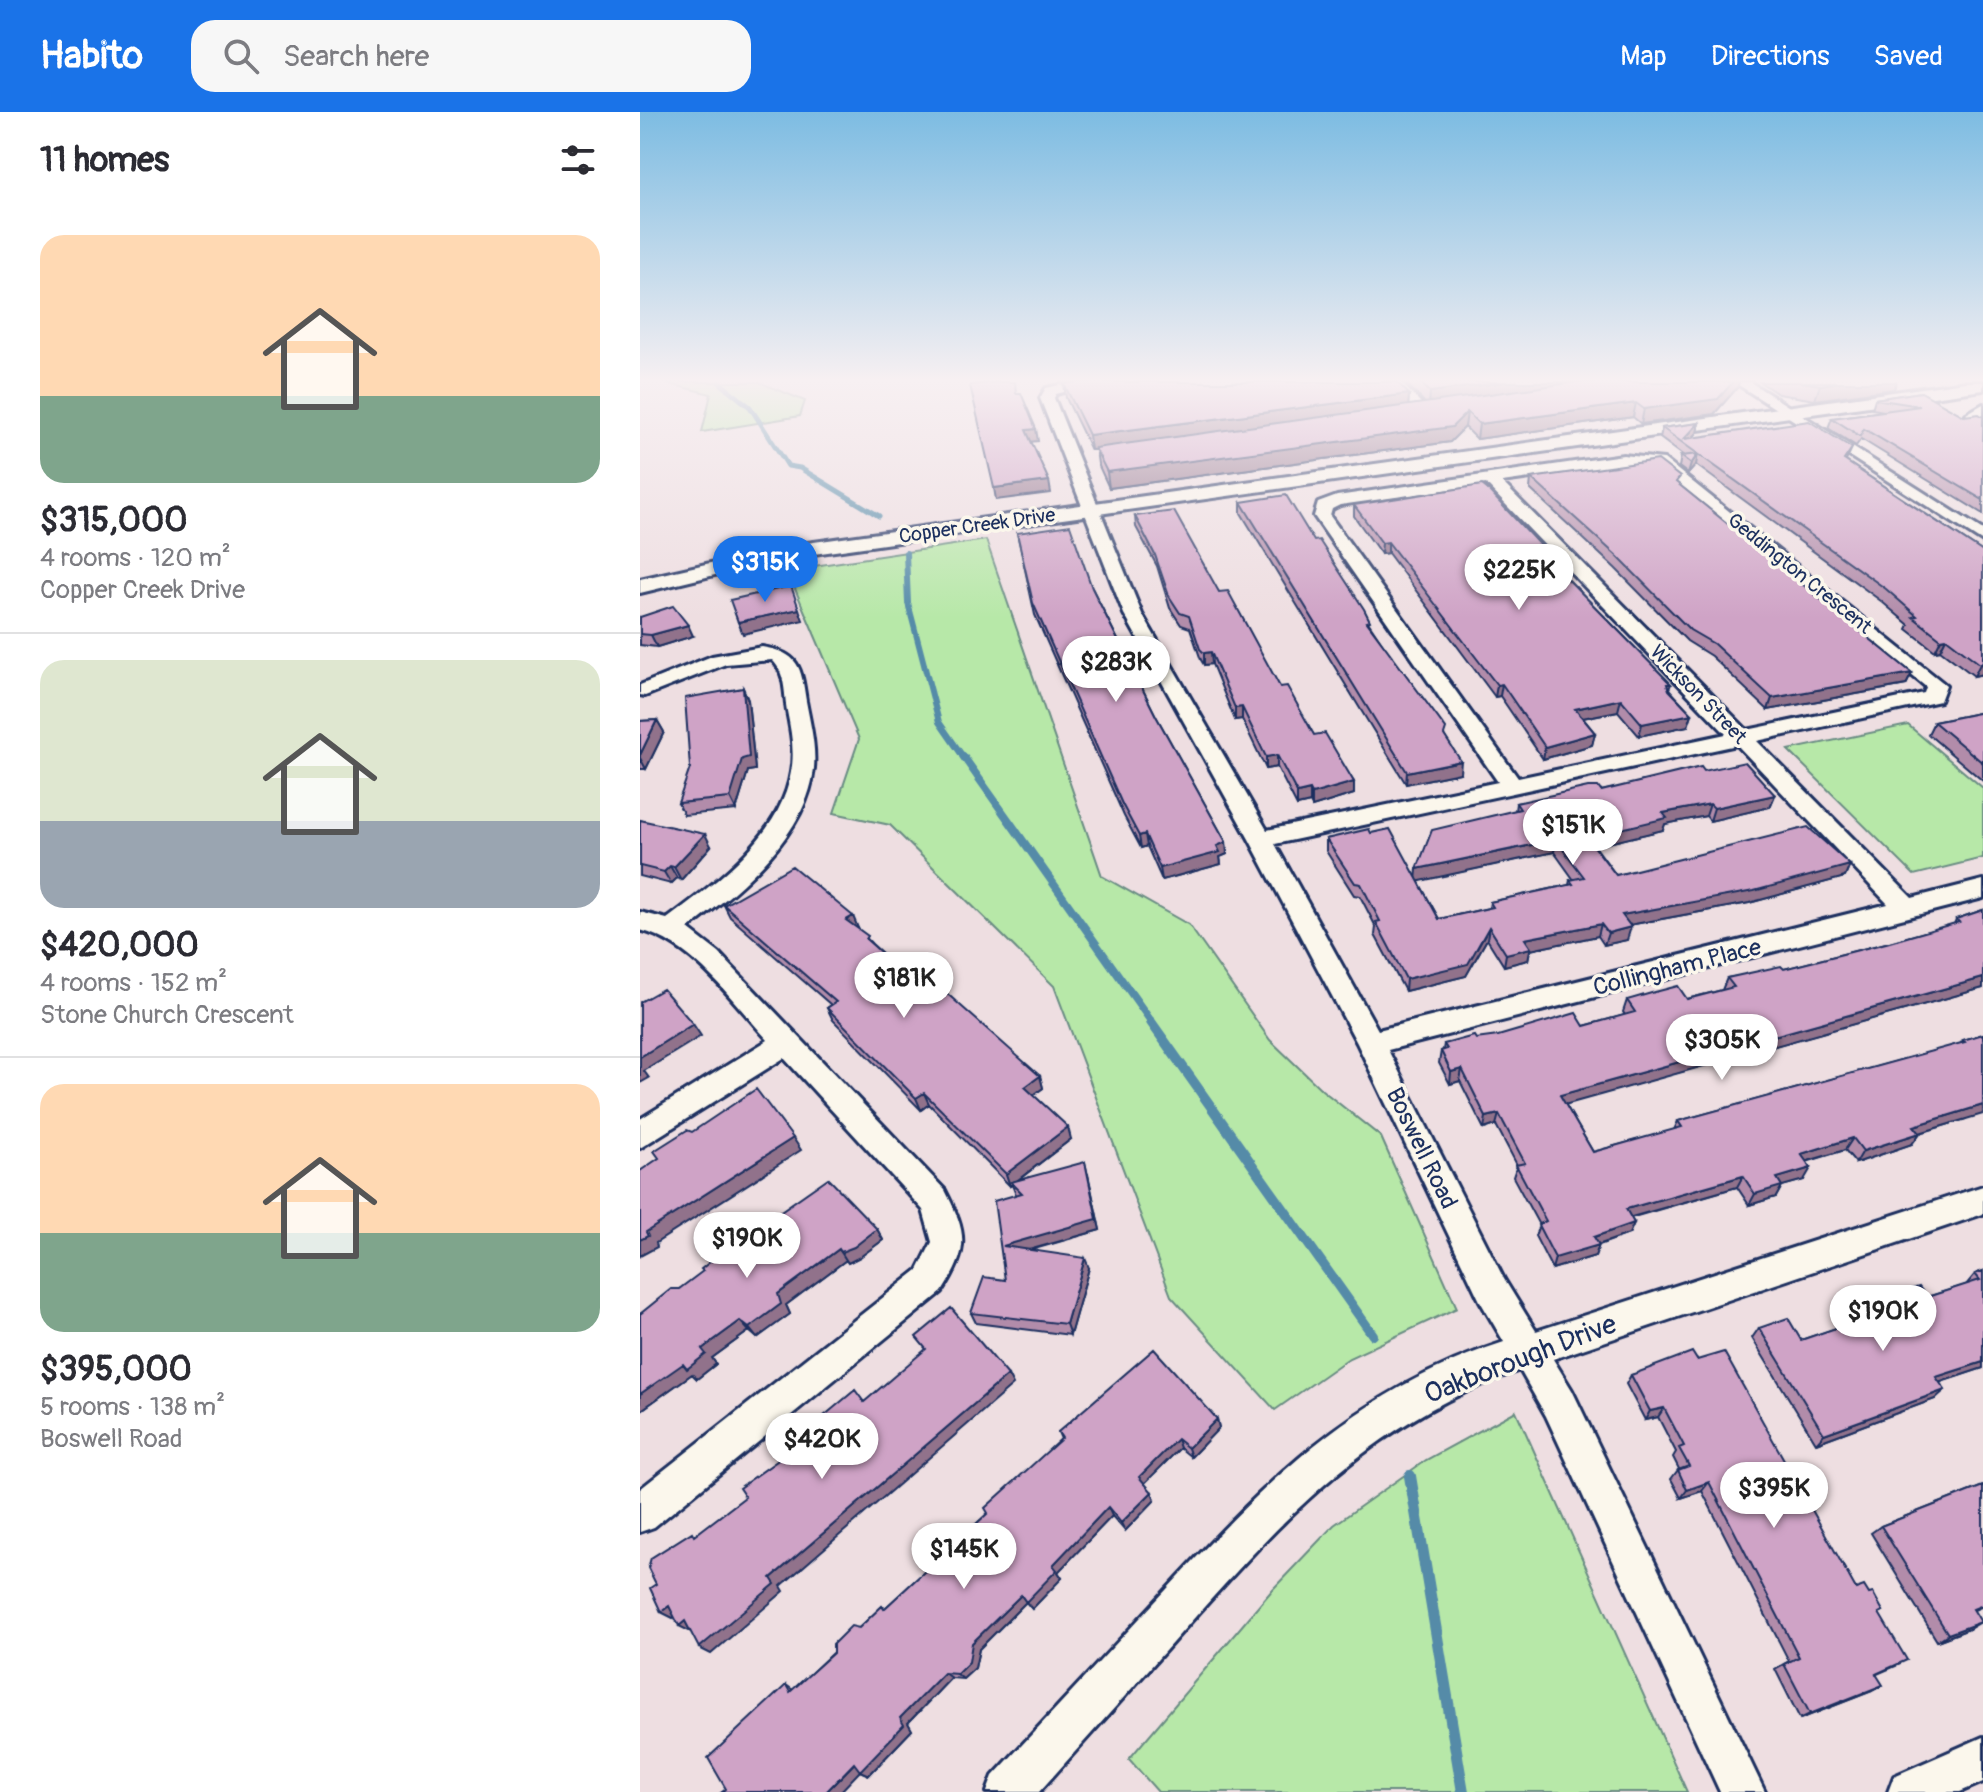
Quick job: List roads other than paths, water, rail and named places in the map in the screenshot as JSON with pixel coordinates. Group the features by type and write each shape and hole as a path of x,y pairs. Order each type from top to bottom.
{"street":[{"name":"Boswell Road","path":"1072,460 1133,614 1261,839 1371,1043 1492,1290 1559,1403 1743,1792"},
{"name":"Copper Creek Drive","path":"640,586 785,552 1443,460"},
{"name":"Geddington Crescent","path":"1512,786 1322,516 1324,506 1337,501 1620,460"},
{"name":"Geddington Crescent","path":"1261,839 1933,697 1936,685 1659,462 1630,460"},
{"path":"1861,460 1983,537"},
{"name":"Wickson Street","path":"1490,479 1907,908"},
{"path":"645,690 691,667 754,653 777,654 788,664 804,742 800,785 780,825 699,909 671,929"},
{"name":"Collingham Place","path":"1371,1043 1983,889"},
{"path":"640,921 671,929 710,960 934,1200 949,1231 946,1257 930,1281 640,1513"},
{"path":"640,1135 788,1042"},
{"name":"Oakborough Drive","path":"1009,1792 1251,1526 1336,1448 1408,1400 1472,1370 1983,1200"},
{"path":"1910,1792 1983,1759"}],"waterway":[{"path":"784,460 788,466 800,468 879,516"},
{"path":"906,553 908,603 939,722 964,758"},
{"path":"963,756 1153,1024"},
{"path":"1151,1022 1373,1335"},
{"path":"1410,1476 1463,1792"}]}
